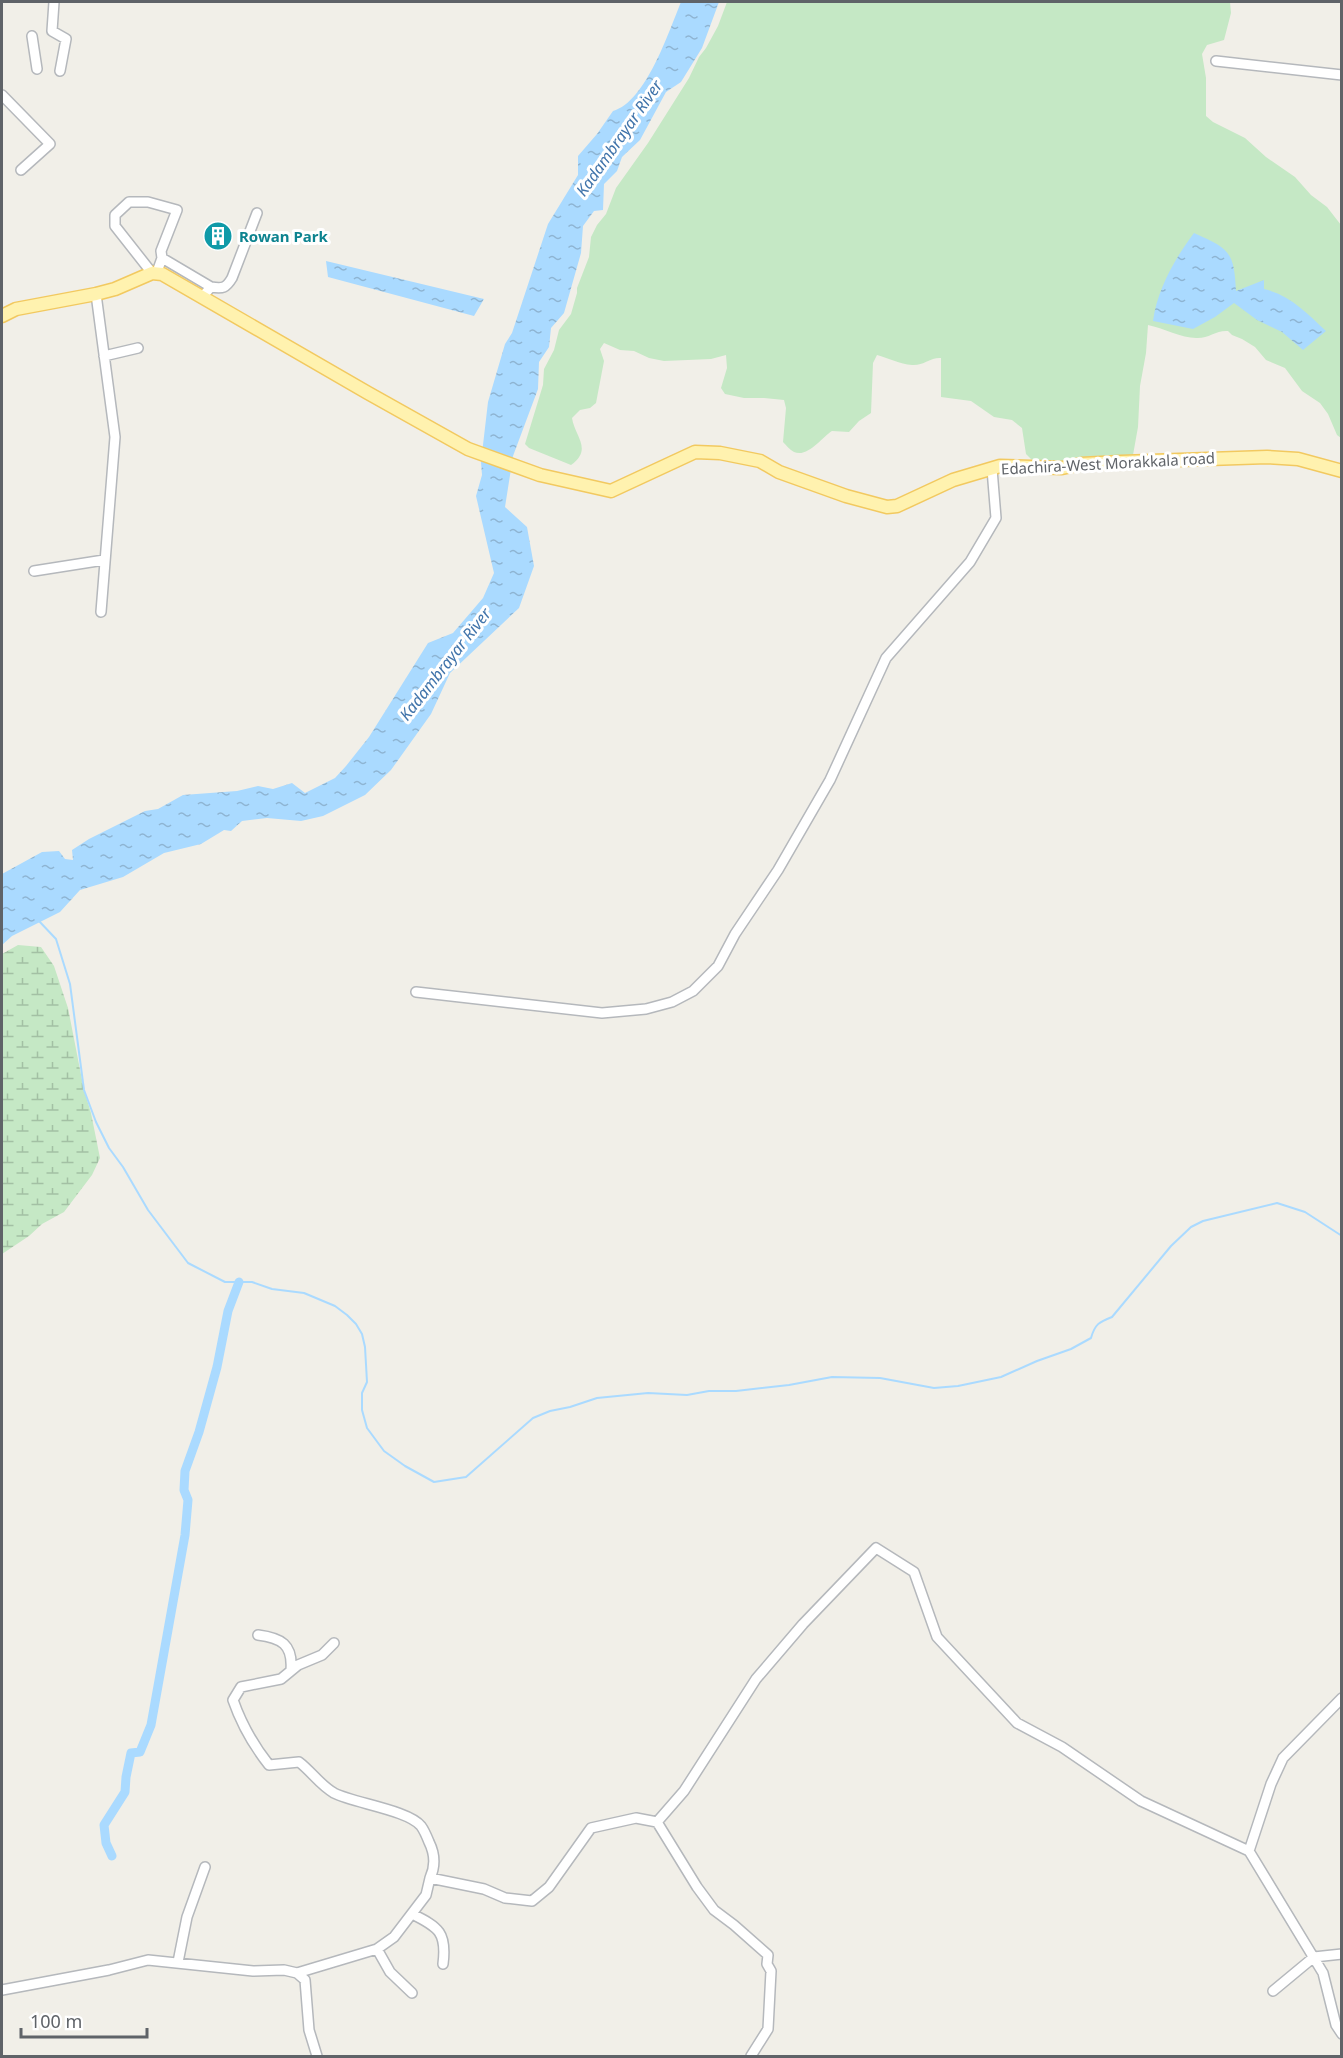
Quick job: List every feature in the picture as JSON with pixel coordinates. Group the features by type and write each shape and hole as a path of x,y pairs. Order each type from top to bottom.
{"main road":[{"path":"2,316 16,309 115,289 154,272 207,292"},
{"name":"Edachira-West Morakkala road","path":"207,292 368,393 468,449 540,475 611,491 694,452 744,456 760,461 779,472 846,496 887,507 897,506 952,480 1000,466 1062,468 1081,464 1267,457 1298,459 1341,471"}],"street":[{"path":"54,2 52,31 66,39 60,71"},
{"path":"32,36 37,69"},
{"path":"1216,61 1341,75"},
{"path":"2,95 50,144 21,170"},
{"path":"129,202 148,202 177,210 161,251 162,258 154,272 115,226 115,215 129,202"},
{"path":"162,258 207,292 222,289 232,278 257,213"},
{"path":"96,294 115,437 101,612"},
{"path":"104,356 138,348"},
{"path":"416,992 602,1013 646,1009 672,1002 693,991 718,966 735,934 784,860 830,780 886,658 970,562 996,519 993,469"},
{"path":"34,571 104,560"},
{"path":"657,1822 684,1791 756,1679 803,1624 876,1548 914,1572 937,1637 1017,1723 1062,1747 1141,1801 1249,1851 1323,1973 1336,2025 1341,2034"},
{"path":"258,1635 277,1638 284,1642 292,1660 291,1670"},
{"path":"297,1973 377,1949 394,1937 426,1895 434,1871 435,1854 421,1826 415,1821 334,1793 299,1762 269,1765 238,1714 233,1700 241,1687 281,1679 291,1670 322,1655 334,1643"},
{"path":"1249,1851 1271,1784 1283,1758 1341,1698"},
{"path":"430,1878 484,1888 505,1899 532,1901 549,1887 576,1852 591,1827 636,1818 657,1822 714,1910 768,1955 767,1964 771,1971 768,2029 751,2056"},
{"path":"178,1962 187,1917 205,1867"},
{"path":"412,1914 433,1924 441,1933 444,1949 443,1964"},
{"path":"377,1949 390,1972 412,1993"},
{"path":"1273,1991 1314,1957 1341,1954"},
{"path":"2,1990 109,1970 148,1960 253,1971 284,1970 297,1973 305,1980 309,2030 317,2056"}],"green space":[{"path":"727,2 1230,2 1231,13 1224,40 1207,45 1202,54 1206,78 1206,116 1245,138 1266,157 1295,177 1311,195 1327,207 1341,225 1341,438 1337,435 1328,414 1320,403 1302,391 1285,368 1266,360 1255,347 1242,339 1228,331 1191,338 1148,325 1133,455 1034,462 1026,454 1022,428 1012,420 994,417 971,401 941,397 941,358 912,365 877,355 873,363 871,413 849,432 832,431 810,450 794,452 783,442 786,408 784,400 744,398 725,394 721,388 727,368 726,355 711,359 664,361 649,358 634,351 620,350 604,343 600,349 604,361 596,403 590,408 580,410 572,418 581,443 581,454 571,465 529,448 525,444 543,385 544,369 554,350 559,330 571,314 577,288 589,257 591,237 606,214 616,188 689,78 718,26"},
{"path":"18,945 41,947 54,966 68,1008 100,1158 92,1175 64,1212 42,1224 2,1254 2,954"}],"water":[{"name":"Kadambrayar River","path":"681,2 719,2 702,48 681,82 666,92 640,140 622,157 617,171 604,184 603,210 594,211 583,226 581,253 564,313 551,328 549,347 539,362 538,389 513,456 505,507 527,527 534,566 519,608 450,673 431,714 391,770 365,795 323,816 301,821 267,818 242,821 231,831 224,830 201,844 164,853 123,877 80,890 60,912 12,936 2,945 2,874 42,852 59,851 65,859 73,860 72,850 89,839 145,811 158,809 183,795 237,791 258,786 273,789 292,783 305,793 335,778 369,737 428,643 453,633 483,598 494,573 476,496 482,475 481,462 488,402 505,344 512,333 548,224 578,175 578,156 613,111 625,105 646,80 663,47"},
{"path":"1194,233 1215,243 1228,253 1234,268 1236,291 1264,280 1264,289 1290,300 1326,331 1303,350 1282,332 1257,320 1234,303 1193,329 1153,321 1158,298 1168,275"},
{"path":"326,261 484,299 474,316 328,277"}],"waterway":[{"path":"38,920 56,939 70,984 84,1090 96,1122 109,1148 148,1210 188,1263 225,1282 252,1282 272,1289 304,1293 335,1306 347,1315 362,1334 365,1347 367,1382 362,1393 362,1410 367,1428 384,1451 434,1482 466,1477 533,1418 597,1398 648,1393 687,1395 709,1391 736,1391 832,1377 880,1378 934,1388 958,1386 1001,1377 1071,1349 1091,1338 1096,1327 1112,1317 1171,1246 1191,1227 1203,1221 1277,1203 1305,1212 1342,1236"},
{"path":"112,1856 106,1843 104,1825 125,1792 131,1753 140,1752 151,1725 185,1535 188,1500 184,1490 185,1471 199,1432 217,1367 228,1311 239,1282"}],"place":[{"name":"Rowan Park","path":"218,236"}]}
